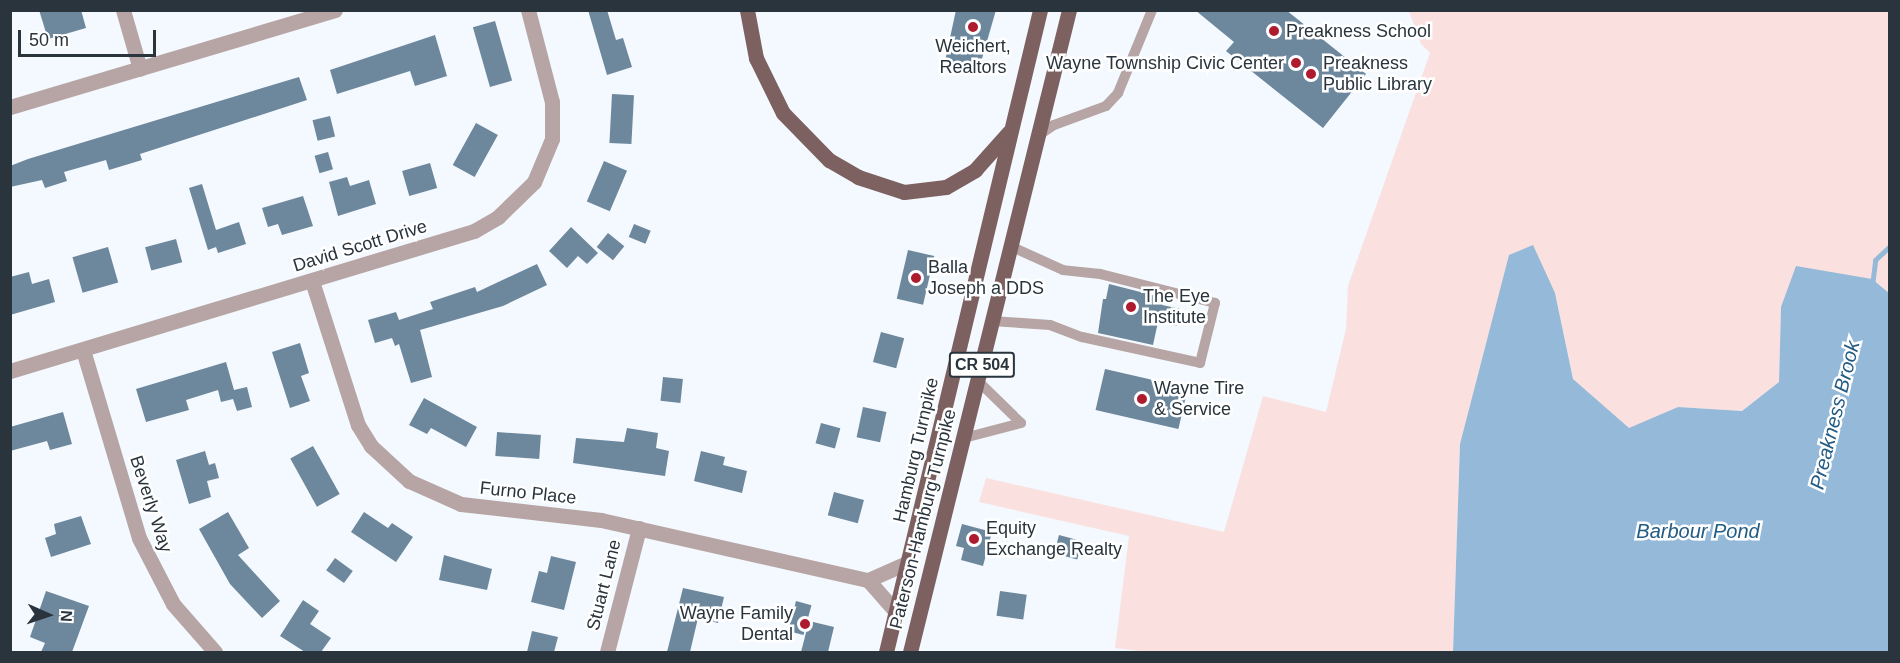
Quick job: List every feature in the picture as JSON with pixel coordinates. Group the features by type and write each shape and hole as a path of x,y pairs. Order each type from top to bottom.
{"main road":[{"path":"747,10 756,58 766,86 783,113 829,160 858,177 904,192 946,187 975,170 1011,129"},
{"name":"Hamburg Turnpike","path":"886,652 1040,10"},
{"name":"Paterson-Hamburg Turnpike","path":"910,652 1069,10"}],"street":[{"path":"123,10 140,69"},
{"path":"10,107 335,10"},
{"name":"David Scott Drive","path":"10,371 474,231 498,218 534,182 546,161 554,124 528,10"},
{"name":"Furno Place","path":"312,281 358,425 388,465 409,481 452,501 489,510 639,528 868,580"},
{"name":"Beverly Way","path":"83,350 146,555 173,604 215,652"},
{"name":"Stuart Lane","path":"607,652 639,528"},
{"path":"896,612 868,580 909,562"}],"lane":[{"path":"1038,136 1069,118 1088,114 1112,99 1130,68 1152,10"},
{"path":"992,321 1050,324 1082,337 1200,363 1215,303 1100,274 1063,270 1010,246"},
{"path":"964,438 1021,423 978,381"}],"shaded area":[{"path":"1409,11 1889,11 1889,293 1872,279 1781,307 1779,382 1742,411 1678,407 1629,429 1573,379 1555,293 1460,444 1453,652 1148,652 1115,648 1129,536 979,502 986,478 1224,532 1263,396 1326,412 1346,329 1348,286 1430,53 1421,44"}],"water":[{"name":"Barbour Pond","path":"1533,245 1555,293 1573,379 1629,428 1678,407 1742,411 1779,382 1781,307 1796,266 1872,279 1889,293 1889,652 1453,652 1460,444 1509,255"}],"building":[{"path":"39,10 81,10 86,28 48,39"},
{"path":"588,10 607,10 616,40 623,38 632,67 607,75"},
{"name":"Weichert, Realtors","path":"956,10 996,10 979,69 945,61"},
{"name":"Wayne Township Civic Center","path":"1195,10 1286,10 1366,74 1323,128 1226,51 1234,42"},
{"path":"495,21 512,81 490,87 473,27"},
{"path":"435,35 447,76 415,86 410,71 337,94 330,70"},
{"path":"299,77 307,100 140,154 142,160 109,170 106,160 64,172 67,181 45,188 42,180 10,187 10,166 28,159"},
{"path":"612,94 634,95 631,144 609,143"},
{"path":"330,116 335,136 318,141 313,120"},
{"path":"476,123 498,135 475,177 453,165"},
{"path":"328,152 333,169 320,173 315,156"},
{"path":"604,161 627,171 610,211 587,202"},
{"path":"430,163 437,188 409,196 402,171"},
{"path":"347,177 350,186 369,180 376,204 338,216 329,182"},
{"path":"202,184 216,230 239,222 246,244 218,253 216,247 208,250 189,188"},
{"path":"303,196 313,226 282,235 278,224 268,227 262,208"},
{"path":"634,224 651,231 645,244 629,237"},
{"path":"571,227 598,253 587,264 578,256 567,268 549,251"},
{"path":"608,233 624,246 613,260 597,247"},
{"path":"176,239 182,262 151,270 145,247"},
{"path":"108,247 118,283 83,293 72,257"},
{"name":"Balla Joseph a DDS","path":"908,250 934,256 923,305 897,299"},
{"path":"537,264 547,285 503,306 420,330 432,377 411,383 399,344 395,346 392,338 375,343 368,320 396,312 399,320 433,309 430,302 475,287 477,292"},
{"path":"29,272 32,284 49,279 55,302 10,315 10,277"},
{"name":"The Eye Institute","path":"1109,284 1164,298 1162,305 1181,309 1177,326 1158,322 1153,345 1098,333 1103,299 1106,299"},
{"path":"881,332 904,338 896,368 873,362"},
{"path":"300,343 309,373 301,376 310,401 290,408 272,352"},
{"path":"226,362 234,390 247,387 252,407 237,411 233,399 221,402 218,390 186,400 189,410 146,422 136,389"},
{"name":"Wayne Tire & Service","path":"1105,369 1188,388 1178,429 1096,410"},
{"path":"663,377 683,379 680,403 660,401"},
{"path":"424,398 477,427 466,447 431,428 427,434 409,425"},
{"path":"863,407 886,412 880,442 857,437"},
{"path":"63,412 72,444 50,450 47,441 10,451 10,427"},
{"path":"821,423 840,428 835,448 816,443"},
{"path":"627,428 658,433 656,448 669,451 665,476 573,463 576,438 624,442"},
{"path":"497,432 541,435 539,459 495,456"},
{"path":"313,446 340,494 317,507 290,459"},
{"path":"205,451 209,465 215,463 219,478 207,481 211,497 189,504 176,460"},
{"path":"701,451 725,457 723,465 747,471 742,493 694,481"},
{"path":"834,492 864,500 858,523 828,515"},
{"path":"228,512 249,548 238,555 280,601 262,618 230,584 199,529"},
{"path":"364,512 388,528 392,523 413,537 396,562 351,532"},
{"path":"81,516 91,544 51,557 45,538 56,534 54,524"},
{"name":"Equity Exchange Realty","path":"962,524 992,532 983,566 961,560 964,548 956,546"},
{"path":"1059,535 1082,541 1077,560 1054,553"},
{"path":"444,555 492,569 487,590 439,580"},
{"path":"551,556 576,562 564,610 531,602 539,571 547,573"},
{"path":"335,558 353,571 344,583 326,570"},
{"path":"683,588 724,597 718,623 698,618 690,652 667,652"},
{"path":"46,591 89,606 72,652 41,652 45,643 30,637"},
{"path":"1000,591 1027,595 1023,620 997,616"},
{"path":"303,600 319,611 310,624 331,638 321,652 305,652 280,636"},
{"path":"796,601 811,605 803,635 788,631"},
{"name":"Wayne Family Dental","path":"809,621 834,627 828,652 801,652"},
{"path":"532,631 558,637 554,652 527,652"}],"waterway":[{"name":"Preakness Brook","path":"1872,286 1875,260 1890,246"}],"place":[{"name":"Weichert, Realtors","path":"973,27"},
{"name":"Preakness School","path":"1274,31"},
{"name":"Wayne Township Civic Center","path":"1296,63"},
{"name":"Preakness Public Library","path":"1311,74"},
{"name":"Balla Joseph a DDS","path":"916,278"},
{"name":"The Eye Institute","path":"1131,307"},
{"name":"Wayne Tire & Service","path":"1142,399"},
{"name":"Equity Exchange Realty","path":"974,539"},
{"name":"Wayne Family Dental","path":"805,624"}]}
